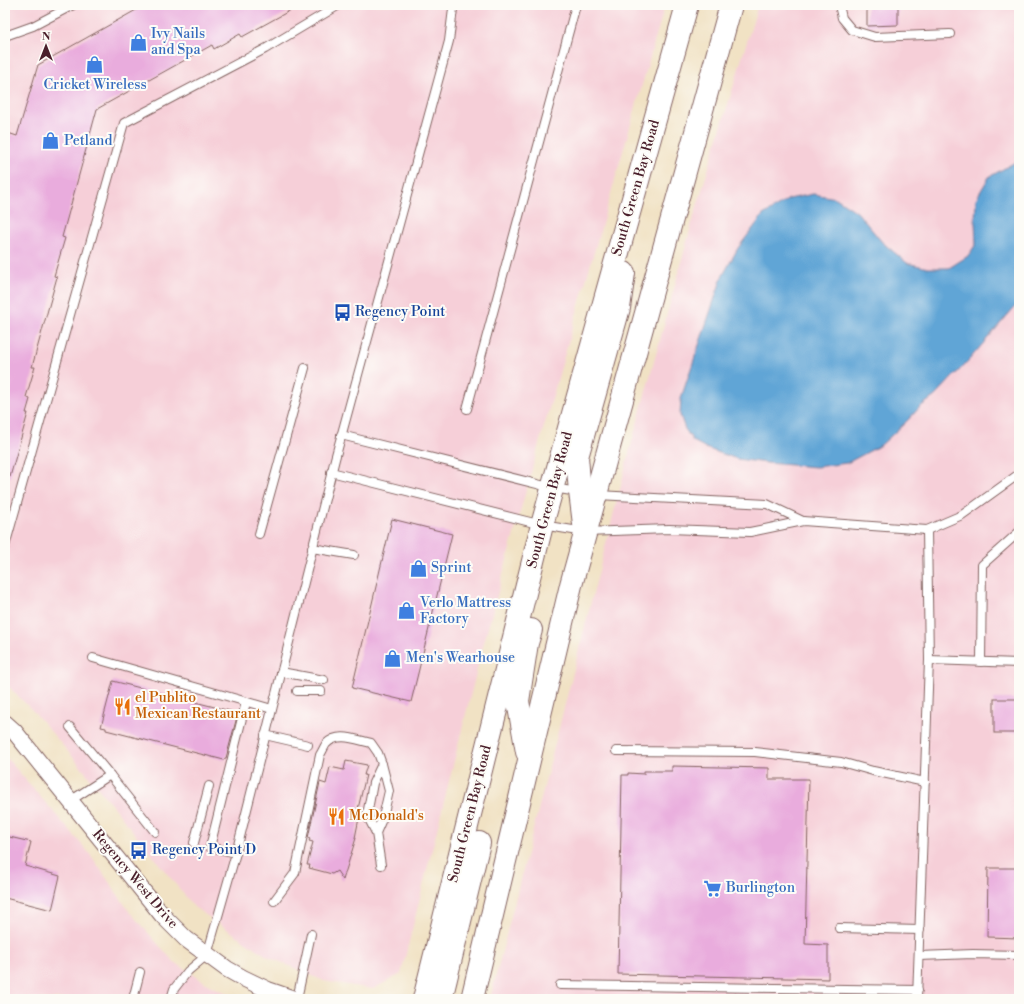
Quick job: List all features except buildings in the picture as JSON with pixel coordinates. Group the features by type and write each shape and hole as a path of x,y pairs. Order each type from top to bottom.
{"main road":[{"name":"South Green Bay Road","path":"552,488 687,5"},
{"path":"715,5 716,60"},
{"path":"472,999 569,593 585,532 588,494 731,5"},
{"path":"588,494 577,457 620,308 632,204"},
{"path":"529,761 518,701 549,526 552,488"},
{"name":"South Green Bay Road","path":"424,999 498,703 549,526"},
{"path":"441,999 490,796 498,703"}],"street":[{"name":"Regency West Drive","path":"5,723 14,731 163,916 186,939 227,969 243,978 268,990 294,999"}],"lane":[{"path":"5,36 33,26 73,5"},
{"path":"5,546 124,123 265,49 339,5"},
{"path":"171,999 174,989 188,971 207,955 236,853 331,472 449,41 453,9 452,5"},
{"path":"467,409 576,5"},
{"path":"839,5 842,18 852,30 875,37 950,34"},
{"path":"259,534 305,368"},
{"path":"341,435 552,488 588,494 767,504 803,521"},
{"path":"331,472 549,526 585,532 669,529 750,532 803,521 927,530 962,515 1019,474"},
{"path":"917,999 929,660 927,530"},
{"path":"981,662 982,565 1019,532"},
{"path":"312,548 354,555"},
{"path":"93,658 272,709"},
{"path":"929,660 1019,662"},
{"path":"281,672 324,680"},
{"path":"297,691 321,691"},
{"path":"236,853 210,847 246,702"},
{"path":"70,727 155,832"},
{"path":"266,735 308,745"},
{"path":"274,901 295,873 320,755 326,744 335,737 346,737 371,743 378,753 389,790 383,817 376,833"},
{"path":"616,751 755,752 841,762 873,771 925,782"},
{"path":"381,865 376,833 367,815 373,783 382,764"},
{"path":"70,801 110,775"},
{"path":"194,843 208,786"},
{"path":"839,928 920,930"},
{"path":"297,999 311,934"},
{"path":"919,956 973,954 1019,955"},
{"path":"133,999 140,972"},
{"path":"560,985 918,990"}],"shaded area":[{"path":"5,5 665,5 537,451 480,657 401,974 373,989 324,981 267,956 194,907 77,762 34,712 5,683"},
{"path":"758,5 1019,5 1019,999 490,999 629,453 692,223"},
{"path":"5,756 90,854 129,911 173,961 209,985 240,999 5,999"}],"water":[{"path":"1019,160 1019,302 968,361 935,396 920,407 881,445 847,463 816,467 737,459 708,449 693,441 685,429 680,415 681,398 722,277 738,248 763,215 789,199 813,194 836,198 857,212 882,242 907,263 928,268 949,268 968,256 976,244 976,199 989,177"}],"place":[{"name":"Ivy Nails and Spa","path":"138,42"},
{"name":"Cricket Wireless","path":"95,65"},
{"name":"Petland","path":"51,141"},
{"name":"Regency Point","path":"342,312"},
{"name":"Sprint","path":"418,568"},
{"name":"Verlo Mattress Factory","path":"407,611"},
{"name":"Men's Wearhouse","path":"393,658"},
{"name":"el Publito Mexican Restaurant","path":"122,706"},
{"name":"McDonald's","path":"336,816"},
{"name":"Regency Point D","path":"139,850"},
{"name":"Burlington","path":"713,888"}]}
